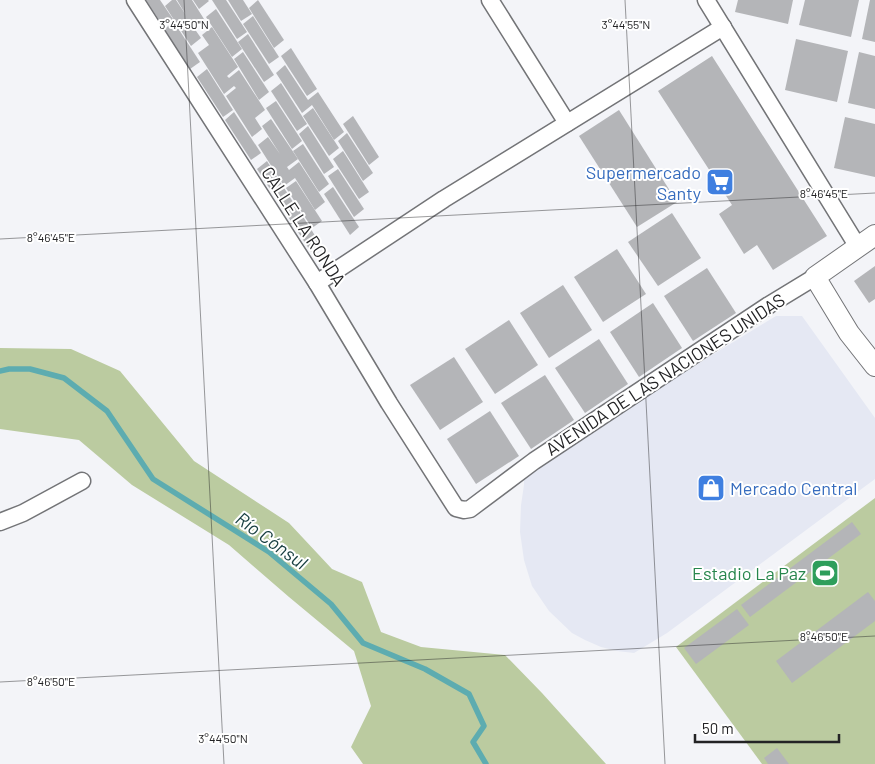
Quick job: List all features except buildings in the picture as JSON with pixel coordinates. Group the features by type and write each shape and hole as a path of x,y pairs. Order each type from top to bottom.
{"street":[{"name":"CALLE LA RONDA","path":"135,0 318,283 389,403 456,508"},
{"path":"490,0 567,123"},
{"path":"706,0 858,247"},
{"path":"318,283 444,198 723,27"},
{"name":"AVENIDA DE LAS NACIONES UNIDAS","path":"456,508 470,509 534,460 815,277 875,235"},
{"path":"815,277 850,333 875,366"},
{"path":"0,522 23,513 82,481"}],"shaded area":[{"name":"Mercado Central","path":"776,316 802,316 875,418 875,479 667,633 634,653 601,647 572,633 549,611 532,586 524,560 520,532 521,505 524,477 531,466"}],"green space":[{"path":"0,348 71,349 120,371 194,461 289,523 332,569 362,582 381,632 421,647 505,655 606,764 363,764 351,747 371,706 354,651 229,545 132,485 79,440 0,429"},
{"name":"Estadio La Paz","path":"875,498 875,764 762,764 676,647"}],"waterway":[{"name":"Río Cónsul","path":"0,371 30,369 64,378 107,411 153,479 269,552 331,604 363,643 425,669 469,694 484,726 473,742 486,764"}],"place":[{"name":"Supermercado Santy","path":"720,182"},
{"name":"Mercado Central","path":"711,488"},
{"name":"Estadio La Paz","path":"825,573"}]}
